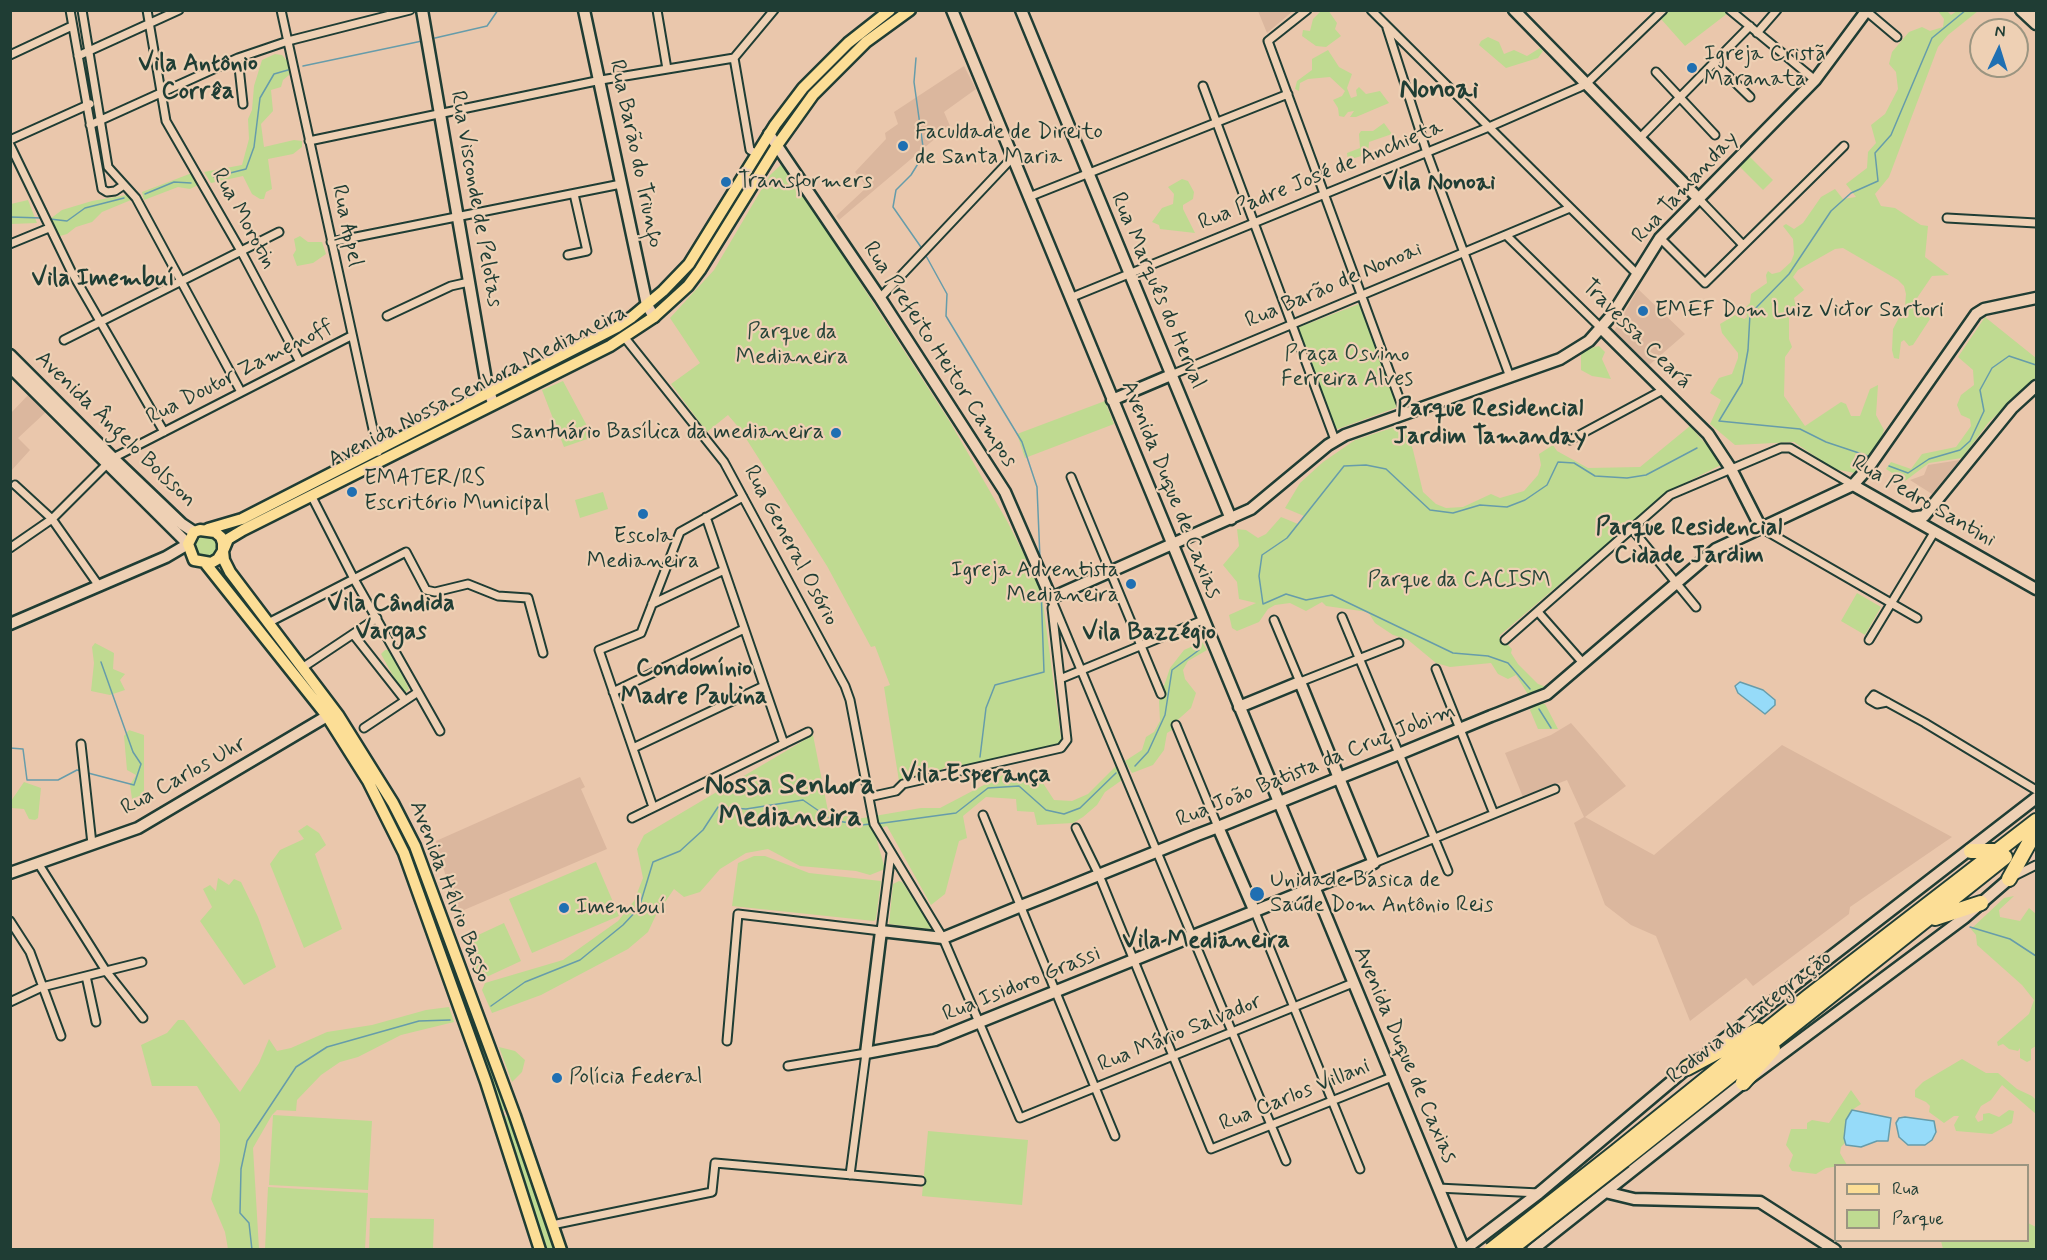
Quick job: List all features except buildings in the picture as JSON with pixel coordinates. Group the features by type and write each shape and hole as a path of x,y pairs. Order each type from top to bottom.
{"highway":[{"path":"2009,879 2036,829"},
{"name":"Rodovia da Integração","path":"1509,1250 1793,1009 1999,850 2036,829"},
{"name":"Rodovia da Integração","path":"1491,1250 1815,1009 2036,829"},
{"path":"1971,851 1999,850"},
{"path":"1924,922 1981,903"},
{"path":"1687,1068 1793,1009"},
{"path":"1743,1083 1771,1050 1815,1009"}],"main road":[{"name":"Avenida Nossa Senhora Medianeira","path":"223,551 228,539 235,534 376,449 617,327 647,305 689,264 788,106 824,65 890,10"},
{"name":"Avenida Nossa Senhora Medianeira","path":"208,529 242,519 380,461 625,338 654,317 688,286 700,270 796,115 837,69 886,26 910,10"},
{"path":"617,327 625,338"},
{"path":"208,529 220,537 223,551 218,559 206,564 194,560 188,544 194,532 208,529"},
{"name":"Avenida Hélvio Basso","path":"223,551 225,564 230,573 302,668 331,714 404,853 488,1086 540,1250"},
{"name":"Avenida Hélvio Basso","path":"206,564 331,714 381,780 415,846 515,1116 561,1250"},
{"path":"498,1122 505,1114 515,1116"}],"street":[{"path":"69,10 102,189 107,192 115,191 124,185"},
{"path":"82,10 108,167 142,208 241,392"},
{"name":"Rua Morotin","path":"147,10 166,120 241,251 300,362"},
{"path":"78,56 178,10"},
{"name":"Rua Appel","path":"281,10 380,461"},
{"path":"90,125 238,58 288,41 410,10"},
{"name":"Rua Visconde de Pelotas","path":"422,10 469,282 494,405"},
{"name":"Rua Barão do Triunfo","path":"584,10 601,80 647,305 654,317"},
{"path":"657,10 667,69"},
{"path":"309,141 601,80 734,58 774,10"},
{"name":"Avenida Duque de Caxias","path":"952,10 1464,1250"},
{"name":"Rua Marquês do Herval","path":"1021,10 1231,519"},
{"path":"1307,10 1268,40 1405,414"},
{"path":"1371,10 1637,274"},
{"path":"1514,10 1743,245"},
{"name":"Rua Padre José de Anchieta","path":"1070,297 1427,153 1586,84 1663,10"},
{"path":"1730,10 1815,80"},
{"path":"1758,33 1777,10"},
{"path":"2021,10 2037,24"},
{"path":"1866,11 1897,37"},
{"name":"Rua Tamanday","path":"1051,598 1231,519 1259,503 1335,440 1560,359 1590,341 1612,315 1660,238 1815,80 1866,11"},
{"path":"10,55 83,20"},
{"path":"1387,26 1427,153 1510,377"},
{"path":"1639,139 1750,26"},
{"path":"238,58 243,104"},
{"path":"734,58 750,150 757,154"},
{"path":"1715,63 1750,97"},
{"path":"1656,72 1715,135"},
{"path":"1203,86 1335,440"},
{"path":"1029,197 1288,94"},
{"path":"10,141 97,101"},
{"name":"Rua Prefeito Heitor Campos","path":"770,135 880,298 1005,492 1051,598"},
{"path":"10,146 49,228 164,432"},
{"path":"1660,238 1705,283 1844,146"},
{"path":"880,298 1012,157"},
{"path":"331,242 621,184"},
{"path":"568,255 587,251 574,194"},
{"name":"Rua Barão de Nonoai","path":"1112,400 1570,208"},
{"path":"1947,218 2037,223"},
{"path":"10,244 49,228"},
{"path":"64,340 279,232"},
{"name":"Travessa Ceará","path":"1506,235 1708,434 1731,470 1761,528"},
{"path":"387,316 451,286 469,282"},
{"path":"1854,485 1976,314 1984,309 2037,298"},
{"name":"Rua Doutor Zamenoff","path":"10,548 52,519 109,461 351,336"},
{"name":"Rua General Osório","path":"625,338 724,462 845,686 850,700 873,819 943,938 1020,1118"},
{"name":"Avenida Ângelo Bolsson","path":"10,355 188,544"},
{"name":"Avenida Ângelo Bolsson","path":"10,367 109,461 194,532"},
{"path":"1869,639 1891,603 1928,524 2012,408 2037,386"},
{"path":"1570,440 1663,390"},
{"name":"Rua Pedro Santini","path":"1731,470 1781,448 1790,448 1911,518 1928,524 2037,589"},
{"path":"1868,493 1866,484 1869,467"},
{"path":"1505,640 1670,495 1731,470"},
{"path":"1071,477 1161,694"},
{"path":"15,485 52,519 99,586"},
{"name":"Rua João Batista da Cruz Jobim","path":"728,1041 738,914 943,938 1546,694 1716,549 1854,485"},
{"path":"309,490 354,579 440,730"},
{"path":"653,807 599,650 641,633 680,532 743,496"},
{"path":"706,517 784,744"},
{"path":"1761,528 1917,618"},
{"path":"1632,529 1696,607"},
{"path":"10,624 166,557 188,544"},
{"path":"268,622 406,552 426,590 435,592 468,584 498,596 528,598 543,653"},
{"path":"166,557 187,557 194,560"},
{"path":"652,604 724,570"},
{"path":"1051,598 1286,1161"},
{"path":"869,797 896,791 903,784 1061,748 1067,740 1051,598"},
{"path":"1538,612 1583,663"},
{"path":"1342,617 1448,871"},
{"path":"302,668 376,618"},
{"path":"1060,679 1203,620"},
{"path":"1274,620 1374,863"},
{"path":"613,692 744,629"},
{"path":"353,634 405,700"},
{"path":"1239,707 1399,643"},
{"path":"1436,669 1494,814"},
{"path":"633,748 764,686"},
{"path":"364,728 418,692"},
{"path":"1887,702 2037,790"},
{"name":"Rua Carlos Uhr","path":"10,873 149,822 331,714"},
{"path":"1176,725 1360,1169"},
{"path":"632,818 808,732"},
{"path":"81,744 92,844"},
{"name":"Rua Isidoro Grassi","path":"866,1053 935,1040 980,1023 1555,789"},
{"path":"1464,1250 1539,1193 1687,1068 2037,798"},
{"path":"983,815 1114,1136"},
{"path":"1076,828 1099,875 1173,1056"},
{"path":"850,1175 891,852"},
{"path":"38,863 106,971 143,1018"},
{"path":"1532,1250 1743,1083 1981,903 2009,879 2037,866"},
{"path":"11,925 30,952 61,1036"},
{"path":"10,1002 42,987 141,962"},
{"path":"86,976 96,1022"},
{"name":"Rua Mário Salvador","path":"1020,1118 1353,983"},
{"path":"788,1066 866,1053"},
{"name":"Rua Carlos Villani","path":"1173,1056 1211,1149 1392,1077"},
{"path":"1581,1157 1592,1155 1605,1162 1609,1170 1609,1180 1605,1192"},
{"path":"552,1225 712,1192 715,1163 921,1181"},
{"path":"1438,1188 1539,1193"},
{"path":"1605,1192 1634,1199 1760,1202 1835,1250"}],"shaded area":[{"path":"1258,10 1293,11 1267,33"},
{"name":"Faculdade de Direito de Santa Maria","path":"964,66 976,89 944,112 950,126 839,220 836,216 867,187 855,172 886,139 885,133 898,124 894,112"},
{"name":"EMEF Dom Luiz Victor Sartori","path":"1638,289 1685,334 1647,367 1613,333"},
{"path":"29,394 47,411 18,438 30,450 11,471 11,413"},
{"path":"1960,460 1932,494 1910,480 1924,475 1928,465"},
{"path":"1571,723 1626,786 1585,817 1654,855 1782,745 1952,837 1850,907 1849,914 1753,986 1746,978 1690,1021 1656,936 1631,925 1605,905 1574,823 1584,817 1567,780 1523,797 1505,753 1551,735"},
{"path":"580,777 585,787 581,789 607,849 464,910 457,917 436,841"}],"green space":[{"path":"1328,10 1337,23 1335,29 1341,36 1326,47 1316,46 1302,36 1303,30 1310,31 1313,19 1320,12"},
{"path":"1670,10 1728,13 1685,46 1661,19"},
{"path":"1938,11 1947,11 1951,15 1957,11 1978,11 1948,35 1938,47 1889,177 1875,194 1881,206 1895,208 1921,225 1928,226 1925,257 1949,275 1932,276 1917,298 1921,308 1930,319 1913,345 1909,346 1904,340 1901,342 1899,359 1894,358 1893,329 1905,306 1906,294 1904,286 1898,280 1843,248 1835,249 1798,270 1793,277 1804,290 1794,298 1796,307 1789,317 1789,339 1792,347 1785,357 1784,396 1805,426 1841,402 1846,404 1851,416 1860,416 1870,389 1878,385 1876,415 1884,430 1880,442 1875,452 1855,473 1834,469 1794,442 1735,445 1710,424 1721,400 1710,393 1719,378 1732,374 1738,358 1738,353 1722,333 1720,324 1735,315 1744,319 1747,317 1745,308 1750,303 1751,294 1767,283 1768,271 1772,274 1780,272 1791,262 1794,254 1793,239 1783,226 1786,224 1794,229 1803,223 1821,197 1835,189 1843,199 1856,197 1846,184 1867,168 1868,152 1876,143 1871,125 1885,114 1898,89 1896,72 1889,64 1892,52 1909,32 1922,27 1930,31 1943,27 1944,19"},
{"path":"1488,37 1499,42 1504,54 1514,50 1527,56 1540,48 1543,51 1538,58 1506,68 1479,45"},
{"path":"1328,50 1339,67 1352,74 1347,88 1351,98 1357,96 1356,90 1359,87 1366,94 1380,91 1389,103 1356,117 1350,117 1354,111 1348,112 1344,117 1339,116 1338,108 1333,100 1342,96 1345,91 1330,77 1308,79 1300,83 1299,91 1295,89 1297,81 1312,70 1312,59"},
{"path":"275,54 282,55 288,62 289,75 283,80 281,87 271,90 273,111 261,124 264,147 294,140 302,141 302,147 293,154 268,159 272,189 266,192 264,199 260,199 252,194 243,176 211,183 204,172 242,165 249,139 248,119 252,110 254,86 262,60"},
{"path":"1384,123 1392,134 1369,142 1368,154 1348,160 1347,153 1360,148 1359,134 1361,131 1373,131"},
{"path":"1749,156 1773,180 1763,190 1739,166"},
{"name":"Parque da Medianeira","path":"783,163 950,422 1007,521 1041,588 1062,746 950,770 945,767 938,772 899,781 884,687 890,685 875,646 871,647 827,566 740,429 728,415 707,432 671,384 700,363 670,318 714,270 770,175"},
{"path":"192,173 198,185 190,189 178,187 144,200 142,192"},
{"path":"1182,179 1188,181 1194,192 1193,199 1183,205 1183,209 1195,233 1160,229 1159,225 1152,222 1162,208 1173,204 1174,194 1168,187"},
{"path":"127,195 131,200 102,212 92,222 76,227 67,234 60,236 50,219 62,210 92,201"},
{"path":"28,200 37,223 11,224 11,204"},
{"path":"300,236 308,242 322,242 326,254 313,263 297,266 293,255 296,250 294,239"},
{"name":"Praça Osvino Ferreira Alves","path":"1359,304 1398,407 1335,430 1297,328"},
{"path":"1985,317 2036,358 2036,382 1989,422 1962,458 1929,463 1905,481 1886,469 1891,462 1911,469 1922,454 1956,447 1971,426 1970,419 1961,415 1957,405 1961,395 1974,385 1973,370 1958,357"},
{"path":"1599,346 1605,352 1602,359 1611,379 1592,376 1581,370 1581,355 1587,349"},
{"path":"563,381 593,437 564,447 542,390"},
{"path":"1105,401 1114,424 1025,458 1017,434"},
{"name":"Parque da CACISM","path":"1401,425 1406,429 1413,450 1423,492 1436,504 1446,508 1463,507 1491,494 1500,498 1524,491 1538,475 1541,465 1539,454 1553,445 1557,451 1588,468 1640,467 1690,426 1723,464 1667,492 1499,636 1512,649 1511,653 1518,664 1538,684 1549,688 1529,696 1516,675 1508,679 1498,674 1491,663 1450,667 1436,663 1407,639 1393,635 1375,623 1368,612 1326,606 1322,602 1306,611 1290,603 1275,605 1268,609 1259,622 1237,631 1232,628 1229,615 1256,603 1239,599 1237,582 1223,565 1239,546 1237,529 1246,530 1258,538 1266,534 1281,517 1298,524 1304,516 1285,508 1300,483 1323,462 1355,440"},
{"path":"603,492 608,509 580,518 575,500"},
{"path":"206,534 215,537 218,546 215,555 206,558 197,555 194,546 197,537"},
{"path":"1857,593 1881,607 1865,635 1841,621"},
{"path":"1202,642 1207,650 1188,661 1183,670 1185,679 1196,693 1191,708 1172,725 1172,730 1167,733 1164,750 1153,765 1132,773 1125,761 1142,750 1146,737 1154,732 1160,721 1159,701 1170,668 1184,650"},
{"path":"95,643 114,653 113,669 125,674 120,680 125,690 110,695 91,691 94,663 92,647"},
{"path":"385,650 390,650 409,689 406,692 402,692 381,654"},
{"path":"1539,703 1545,704 1558,729 1538,729 1530,710"},
{"path":"129,730 144,735 144,794 132,799 130,785 136,775 127,770 124,736"},
{"path":"813,735 828,811 857,819 921,808 940,808 1003,775 1041,780 1054,800 1072,801 1088,794 1117,765 1122,780 1105,792 1097,805 1073,823 1037,825 1034,812 1017,811 1016,799 986,797 963,816 967,838 959,841 945,894 931,905 887,826 874,830 885,869 870,875 856,871 800,866 768,849 746,853 720,869 700,892 684,897 674,889 656,915 648,932 628,949 541,995 492,1013 482,990 485,983 563,960 618,921 634,901 643,878 637,849 644,835"},
{"path":"347,736 377,784 405,839 435,912 505,1110 502,1112 414,865"},
{"path":"24,782 41,788 38,818 35,820 29,819 24,809 11,808 11,801"},
{"path":"307,825 319,833 326,845 315,854 342,929 304,948 270,864 280,850 304,839 298,831"},
{"path":"754,856 765,856 809,873 881,881 876,919 874,921 732,906 738,863"},
{"name":"Imembuí","path":"596,862 619,916 532,953 509,899"},
{"path":"218,878 229,885 234,879 241,882 258,917 276,967 244,985 200,921 212,907 203,889 210,885 216,891"},
{"path":"902,882 931,926 930,929 889,924 893,884"},
{"path":"2014,896 1999,910 2000,917 2020,921 2029,908 2036,914 2036,1046 2031,1049 2031,1060 2027,1062 2020,1058 2020,1048 2018,1051 2009,1049 2003,1044 1998,1046 1997,1042 2029,1014 2034,1000 2022,985 1977,945 1976,935 1971,929 2004,898"},
{"path":"504,923 521,961 480,980 463,942"},
{"path":"449,1007 454,1022 401,1035 358,1057 340,1062 321,1075 297,1100 296,1111 277,1110 272,1115 253,1148 259,1249 228,1249 225,1232 211,1199 220,1161 220,1124 197,1086 152,1086 141,1045 167,1033 178,1020 184,1020 240,1092 259,1063 269,1039 277,1051 291,1048 327,1032 372,1025 426,1010"},
{"path":"499,1047 515,1051 525,1060 522,1072 512,1082"},
{"path":"1962,1059 1986,1073 1998,1073 2017,1089 2032,1096 2036,1100 2036,1114 2002,1085 1991,1100 1981,1106 1975,1117 1978,1122 1983,1120 1983,1114 1989,1113 1999,1117 2009,1110 2014,1111 2012,1123 1992,1134 1956,1131 1954,1125 1959,1116 1954,1116 1944,1123 1929,1112 1930,1106 1915,1097 1915,1090 1923,1082"},
{"path":"1851,1090 1861,1104 1852,1110 1845,1143 1841,1147 1840,1153 1846,1164 1834,1164 1834,1167 1826,1168 1816,1174 1792,1171 1789,1166 1793,1155 1786,1145 1791,1129 1807,1129 1807,1123 1812,1120 1829,1123"},
{"path":"273,1115 372,1121 368,1190 269,1185"},
{"path":"505,1116 508,1117 532,1181 553,1249 547,1249 524,1184"},
{"path":"928,1131 1028,1140 1022,1205 922,1196"},
{"path":"268,1187 368,1193 365,1249 265,1249"},
{"path":"370,1218 434,1219 433,1249 369,1249"},
{"path":"2029,1224 2036,1227 2036,1249 1943,1249 1941,1242 2029,1242"}],"water":[{"path":"1740,682 1763,690 1775,700 1775,705 1765,714 1738,693 1735,686"},
{"path":"1852,1110 1891,1118 1888,1141 1877,1141 1861,1147 1846,1145 1844,1138 1846,1120"},
{"path":"1899,1118 1934,1121 1936,1132 1932,1140 1925,1145 1908,1145 1899,1137 1896,1123"}],"waterway":[{"path":"435,38 487,26 498,10"},
{"path":"1868,456 1826,442 1800,429 1719,421 1742,383 1748,350 1750,314 1789,274 1831,211 1851,193 1878,181 1875,153 1891,135 1932,38 1966,10"},
{"path":"303,66 422,41"},
{"path":"916,58 914,82 924,154 911,175 896,190 893,207 923,250"},
{"path":"214,177 246,169 254,147 260,98 274,74 288,70"},
{"path":"145,194 174,182 191,183"},
{"path":"50,219 67,221 85,208 124,198"},
{"path":"10,217 42,218"},
{"path":"925,254 947,294 946,316 1022,442 1037,487 1040,559"},
{"path":"1889,466 1908,473 1929,459 1960,450 1970,441 1984,411 1980,390 1992,368 2009,356 2036,365"},
{"path":"1530,689 1508,663 1488,656 1453,653 1332,595 1306,600 1286,594 1263,604 1259,576 1262,555 1287,538 1344,466 1366,465 1386,469 1430,510 1453,513 1480,505 1507,507 1525,500 1547,485 1558,462 1574,463 1595,476 1627,478 1646,475 1697,448"},
{"path":"980,757 986,708 995,685 1044,672 1041,588"},
{"path":"1135,766 1148,752 1165,715 1172,670 1199,650"},
{"path":"88,773 134,785 141,764 133,752 101,662"},
{"path":"1539,709 1551,728"},
{"path":"10,748 23,749 27,780 58,780 77,770 81,771"},
{"path":"876,824 956,813 988,788 1019,786 1046,810 1064,814 1080,808 1116,773"},
{"path":"491,1006 525,982 580,960 623,925 639,908 653,862 680,851 703,830 718,807 746,809 803,800 832,820 861,825 871,824"},
{"path":"1970,927 2010,939 2036,956"},
{"path":"252,1250 249,1223 240,1213 241,1169 247,1141 296,1067 327,1047 419,1021 450,1020"}],"place":[{"name":"Igreja Cristã Maranata","path":"1692,68"},
{"name":"Faculdade de Direito de Santa Maria","path":"903,146"},
{"name":"Transformers","path":"726,182"},
{"name":"EMEF Dom Luiz Victor Sartori","path":"1643,311"},
{"name":"Santuário Basílica da medianeira","path":"836,433"},
{"name":"EMATER/RS Escritório Municipal","path":"352,492"},
{"name":"Escola Medianeira","path":"643,514"},
{"name":"Igreja Adventista Medianeira","path":"1131,584"},
{"name":"Unidade Básica de Saúde Dom Antônio Reis","path":"1257,894"},
{"name":"Imembuí","path":"564,908"},
{"name":"Polícia Federal","path":"557,1078"}],"district":[{"name":"Vila Antônio Corrêa","path":"198,79"},
{"name":"Nonoai","path":"1439,91"},
{"name":"Vila Nonoai","path":"1439,184"},
{"name":"Vila Imembuí","path":"103,280"},
{"name":"Parque Residencial Jardim Tamanday","path":"1490,424"},
{"name":"Parque Residencial Cidade Jardim","path":"1689,543"},
{"name":"Vila Cândida Vargas","path":"391,619"},
{"name":"Vila Bazzégio","path":"1149,634"},
{"name":"Condomínio Madre Paulina","path":"694,684"},
{"name":"Vila Esperança","path":"976,776"},
{"name":"Nossa Senhora Medianeira","path":"790,803"},
{"name":"Vila Medianeira","path":"1206,942"}]}
